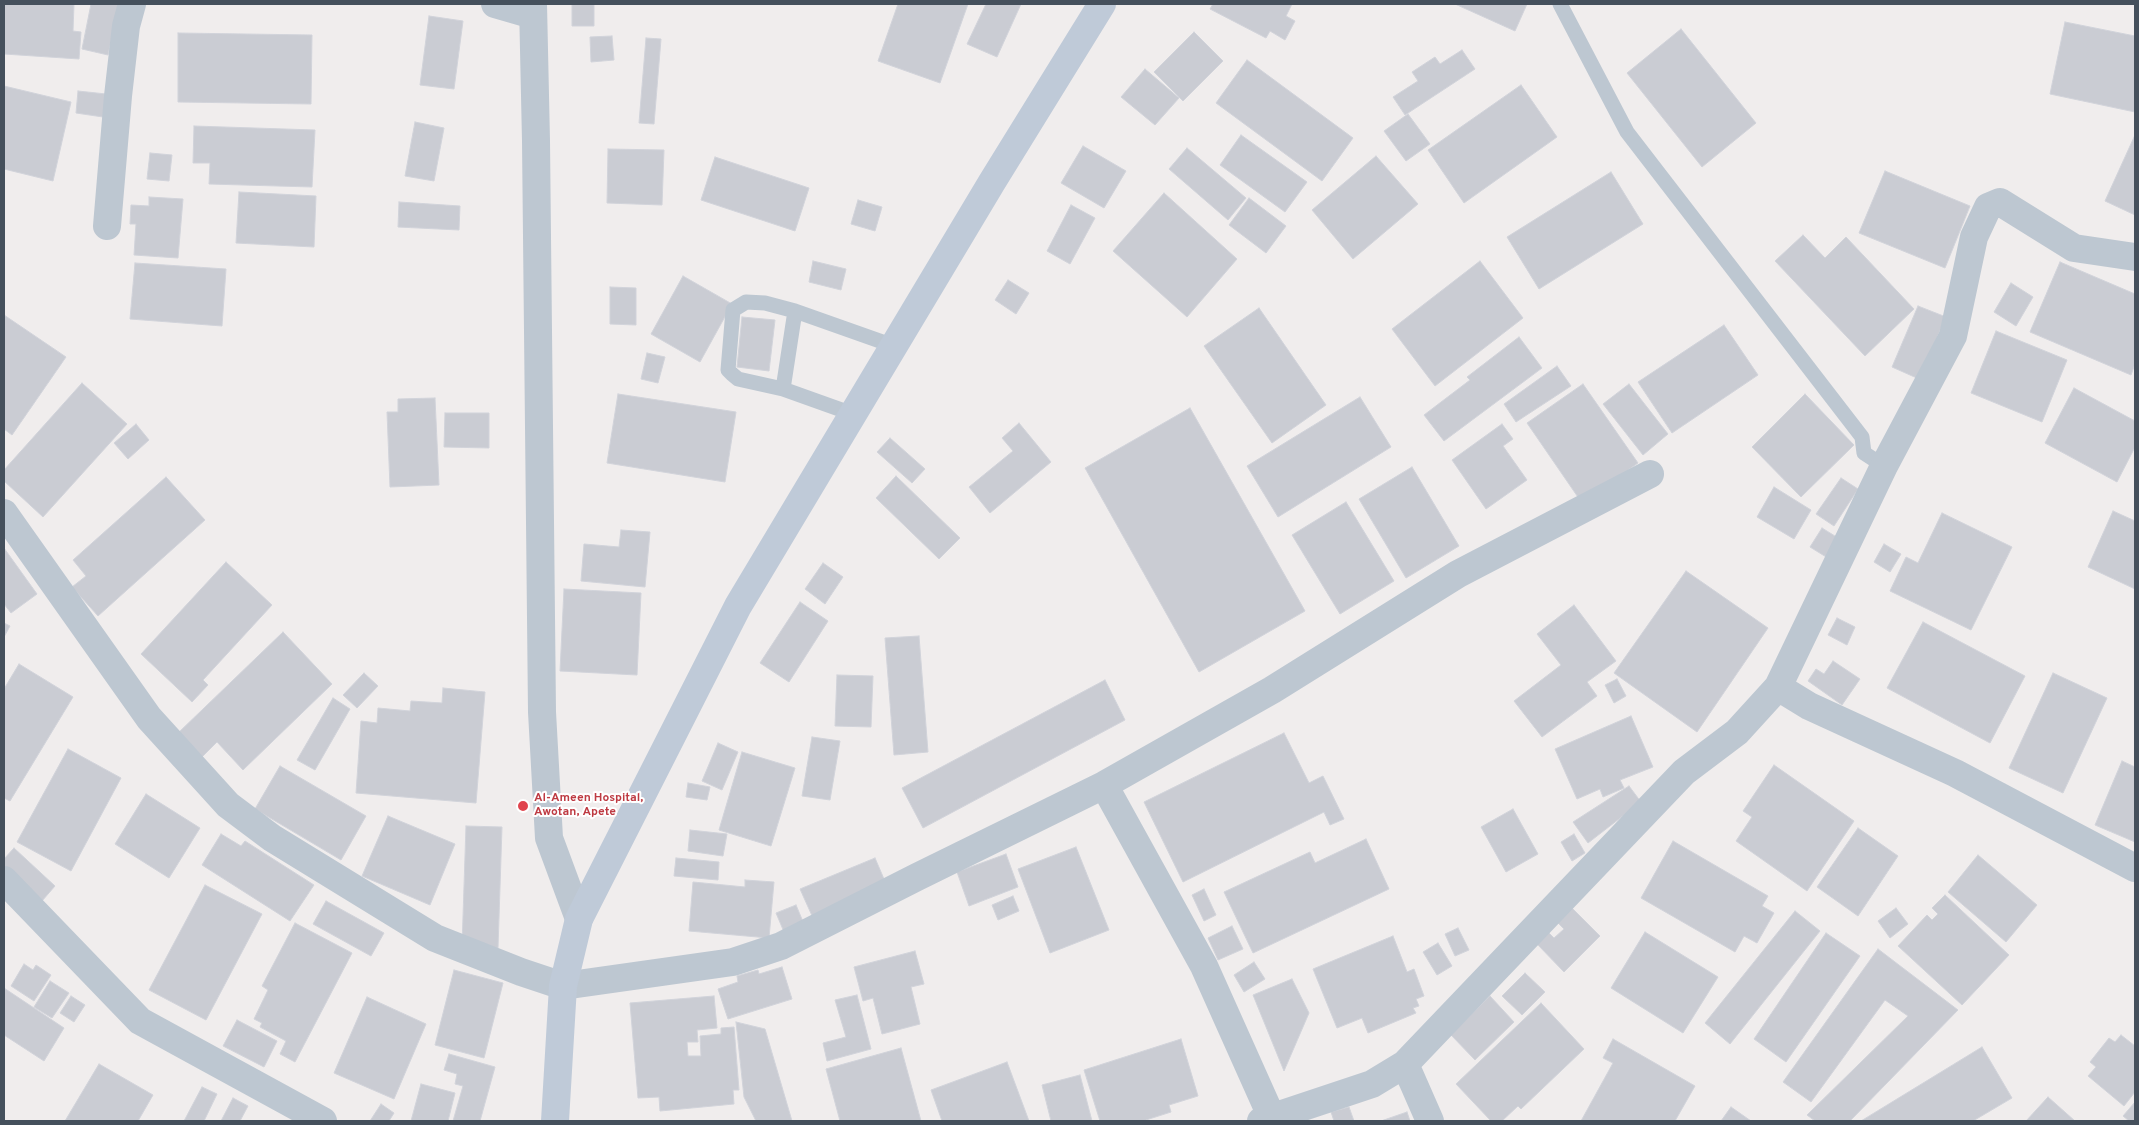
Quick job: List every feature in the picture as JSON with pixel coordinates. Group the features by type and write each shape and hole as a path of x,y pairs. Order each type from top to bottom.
{"main road":[{"path":"554,1121 563,986 579,919 738,606 992,182 1102,4"}],"street":[{"path":"107,226 118,96 126,26 132,4"},
{"path":"495,4 533,9 542,712 550,838 579,919"},
{"path":"1104,785 1204,966 1266,1119 1372,1084 1405,1064 1684,772 1737,732 1778,687 1884,466 1953,336 1974,237 1988,207 2000,202 2074,248 2135,257"},
{"path":"4,513 149,718 228,805 272,838 435,938 521,972 563,986 733,962 781,946 1104,785 1272,690 1458,574 1650,474"},
{"path":"1778,687 1809,706 1955,773 2135,868"},
{"path":"4,880 140,1021 323,1121"},
{"path":"1405,1064 1430,1121"}],"lane":[{"path":"1560,4 1627,132 1862,437 1864,453 1884,466"},
{"path":"853,414 783,389 738,378 728,370 733,310 746,302 756,302 796,311 894,346"},
{"path":"783,389 796,311"}],"building":[{"path":"4,4 74,4 73,31 81,32 79,59 4,54"},
{"path":"91,4 119,4 108,55 82,49"},
{"path":"572,4 594,4 594,26 572,26"},
{"path":"898,4 968,4 940,83 878,61"},
{"path":"986,4 1021,4 997,57 967,44"},
{"path":"1213,4 1292,4 1286,16 1295,21 1285,40 1270,31 1266,38 1210,9"},
{"path":"1455,4 1527,4 1515,31"},
{"path":"429,16 463,21 454,89 420,85"},
{"path":"2065,22 2135,36 2135,112 2050,94"},
{"path":"1681,29 1756,123 1702,167 1627,73"},
{"path":"1194,32 1223,61 1183,101 1154,72"},
{"path":"178,33 312,35 311,104 178,102"},
{"path":"612,36 614,60 591,62 590,37"},
{"path":"646,38 661,39 654,124 639,123"},
{"path":"1462,50 1475,69 1405,115 1393,97 1418,81 1412,72 1435,57 1440,64"},
{"path":"1247,60 1353,138 1322,181 1216,103"},
{"path":"1145,69 1179,98 1155,125 1121,97"},
{"path":"1521,85 1557,137 1464,203 1428,150"},
{"path":"4,86 71,102 53,181 4,169"},
{"path":"78,91 106,94 103,117 76,113"},
{"path":"1408,114 1430,144 1406,161 1384,131"},
{"path":"415,122 444,128 434,181 405,176"},
{"path":"194,126 315,130 312,187 209,184 210,163 193,163"},
{"path":"1241,135 1307,182 1285,212 1220,165"},
{"path":"2135,135 2135,215 2105,201"},
{"path":"1083,146 1126,171 1104,208 1061,183"},
{"path":"1187,148 1246,198 1228,220 1169,169"},
{"path":"608,149 664,150 662,205 607,203"},
{"path":"150,153 172,155 169,181 147,179"},
{"path":"1376,156 1418,204 1353,259 1312,210"},
{"path":"715,157 809,188 795,231 701,200"},
{"path":"1885,171 1970,206 1945,268 1859,233"},
{"path":"1611,172 1643,224 1539,289 1507,237"},
{"path":"239,192 316,196 314,247 236,243"},
{"path":"1164,193 1237,259 1187,317 1113,251"},
{"path":"149,197 183,199 178,258 134,255 136,224 130,224 131,205 149,206"},
{"path":"1249,198 1286,226 1266,253 1229,225"},
{"path":"858,200 882,207 875,231 851,224"},
{"path":"399,202 460,206 459,230 398,227"},
{"path":"1071,205 1095,218 1070,264 1047,251"},
{"path":"1803,235 1825,258 1846,237 1914,309 1865,356 1775,261"},
{"path":"813,261 846,269 841,290 809,282"},
{"path":"1480,261 1523,318 1435,386 1392,329"},
{"path":"2060,262 2135,294 2135,364 2131,375 2030,332"},
{"path":"135,263 226,269 222,326 130,319"},
{"path":"683,276 732,304 700,362 651,334"},
{"path":"1008,280 1029,293 1016,314 995,300"},
{"path":"2011,283 2033,297 2016,326 1994,312"},
{"path":"610,287 636,288 636,325 610,324"},
{"path":"1918,306 1946,317 1919,379 1892,367"},
{"path":"1259,308 1326,405 1272,443 1204,346"},
{"path":"4,315 66,357 12,435 4,429"},
{"path":"742,317 775,320 769,371 737,367"},
{"path":"1724,325 1758,375 1672,433 1638,382"},
{"path":"1996,331 2067,360 2042,422 1971,393"},
{"path":"1519,337 1542,368 1444,441 1424,415 1470,380 1467,377"},
{"path":"647,353 665,357 658,383 641,379"},
{"path":"1557,366 1571,386 1516,422 1504,404"},
{"path":"82,383 127,424 43,517 4,481 4,470"},
{"path":"1583,384 1638,463 1582,503 1527,423"},
{"path":"1629,384 1668,434 1643,455 1603,404"},
{"path":"2074,388 2135,421 2135,447 2117,482 2045,443"},
{"path":"618,394 736,412 725,482 607,463"},
{"path":"1805,394 1854,445 1801,497 1752,447"},
{"path":"1360,397 1391,447 1278,517 1247,466"},
{"path":"435,398 439,485 390,487 387,412 398,412 398,399"},
{"path":"1190,408 1305,611 1199,672 1085,468"},
{"path":"445,413 489,413 489,448 444,447"},
{"path":"1019,423 1051,462 990,513 969,487 1013,451 1002,438"},
{"path":"136,424 149,440 128,459 114,443"},
{"path":"1502,424 1513,439 1503,446 1527,480 1486,509 1452,460"},
{"path":"890,438 925,469 912,483 877,452"},
{"path":"1412,467 1459,546 1406,578 1359,499"},
{"path":"896,476 960,538 939,559 876,498"},
{"path":"166,477 205,520 98,616 72,587 86,576 73,560"},
{"path":"1841,478 1858,489 1834,526 1816,514"},
{"path":"1774,487 1811,510 1794,539 1757,517"},
{"path":"1346,502 1394,581 1340,614 1292,535"},
{"path":"2113,511 2135,521 2135,589 2088,567"},
{"path":"1942,513 2012,547 1971,630 1890,591 1906,557 1918,563"},
{"path":"1822,528 1843,541 1831,560 1810,547"},
{"path":"621,530 650,532 645,587 581,581 584,544 619,547"},
{"path":"1884,544 1901,554 1890,572 1874,562"},
{"path":"4,548 37,594 11,613 4,604"},
{"path":"226,562 272,605 203,680 208,685 192,702 141,654"},
{"path":"823,563 843,577 825,604 805,589"},
{"path":"1686,571 1768,628 1697,732 1614,673"},
{"path":"564,589 641,593 637,675 560,671"},
{"path":"800,602 828,621 789,682 760,663"},
{"path":"1574,605 1616,661 1587,682 1597,696 1542,737 1514,701 1561,665 1537,634"},
{"path":"1837,618 1855,627 1847,645 1828,635"},
{"path":"1923,622 2025,676 1990,743 1887,688"},
{"path":"4,623 10,626 4,637"},
{"path":"283,632 332,684 243,770 217,742 201,758 177,734"},
{"path":"919,636 928,752 894,755 885,638"},
{"path":"1833,661 1860,679 1842,705 1808,681 1816,669 1824,674"},
{"path":"19,664 73,697 10,801 4,798 4,689"},
{"path":"364,673 378,686 357,708 343,695"},
{"path":"2053,673 2107,698 2063,793 2009,768"},
{"path":"837,675 873,676 871,727 835,726"},
{"path":"1617,679 1626,696 1614,703 1605,685"},
{"path":"1105,680 1125,720 923,828 902,788"},
{"path":"443,688 485,692 476,803 356,793 361,721 377,723 378,708 410,711 411,701 442,703"},
{"path":"333,698 350,709 315,770 297,760"},
{"path":"1631,716 1653,767 1620,780 1624,788 1603,797 1600,789 1577,799 1555,749"},
{"path":"1284,733 1309,783 1323,776 1344,819 1330,825 1324,812 1183,882 1144,802"},
{"path":"812,737 840,741 830,800 802,796"},
{"path":"718,743 738,752 722,790 702,781"},
{"path":"68,749 121,778 71,871 17,842"},
{"path":"742,752 795,768 771,846 719,830"},
{"path":"2122,761 2135,767 2135,842 2095,825"},
{"path":"1774,765 1854,821 1807,891 1736,841 1752,817 1743,811"},
{"path":"280,766 366,816 341,860 255,809"},
{"path":"688,783 710,787 707,800 686,797"},
{"path":"1629,786 1641,802 1588,843 1573,822"},
{"path":"146,794 200,828 169,878 115,844"},
{"path":"1513,809 1538,854 1506,872 1481,827"},
{"path":"388,816 455,844 430,905 362,876"},
{"path":"466,826 502,827 498,948 462,947"},
{"path":"1858,828 1898,856 1858,916 1817,887"},
{"path":"690,830 727,834 723,856 688,851"},
{"path":"221,834 241,846 245,841 314,885 290,921 202,865"},
{"path":"1574,834 1585,853 1572,861 1561,842"},
{"path":"1366,839 1389,889 1253,953 1224,892 1310,852 1315,863"},
{"path":"1673,841 1768,896 1762,906 1774,913 1757,943 1744,936 1735,952 1641,898"},
{"path":"1076,847 1109,930 1050,953 1018,869"},
{"path":"14,848 55,886 42,901 4,866 4,859"},
{"path":"1006,854 1018,887 969,906 957,872"},
{"path":"1978,855 2037,905 2006,942 1948,892"},
{"path":"676,858 719,862 718,880 674,876"},
{"path":"875,858 887,886 813,918 800,889"},
{"path":"745,880 774,882 769,938 689,931 693,882 745,887"},
{"path":"205,885 262,914 206,1020 149,990"},
{"path":"1204,889 1216,915 1204,921 1192,895"},
{"path":"1945,895 2009,955 1962,1005 1898,946 1927,915 1932,920 1938,914 1932,908"},
{"path":"1013,896 1019,911 998,920 992,905"},
{"path":"326,901 384,933 371,956 313,924"},
{"path":"796,905 804,924 784,932 776,913"},
{"path":"1572,908 1600,936 1564,972 1537,944 1548,932 1554,938 1564,929 1558,923"},
{"path":"1896,908 1908,924 1890,938 1878,921"},
{"path":"1795,911 1820,931 1730,1044 1705,1023"},
{"path":"295,923 352,953 295,1062 280,1054 286,1041 260,1027 262,1023 254,1019 268,990 262,986"},
{"path":"1232,926 1243,949 1218,960 1208,938"},
{"path":"1458,928 1469,950 1455,956 1445,934"},
{"path":"1645,932 1718,977 1683,1033 1611,988"},
{"path":"1826,933 1860,956 1786,1062 1754,1039"},
{"path":"1393,936 1407,972 1414,969 1424,996 1416,999 1419,1006 1413,1008 1416,1013 1368,1033 1362,1018 1337,1028 1313,969"},
{"path":"1438,943 1452,966 1437,975 1423,952"},
{"path":"1878,949 1958,1010 1850,1121 1815,1121 1807,1115 1908,1016 1885,1000 1811,1102 1783,1082"},
{"path":"915,951 924,984 911,987 920,1024 882,1034 873,998 863,1001 854,967"},
{"path":"1254,962 1265,979 1244,992 1234,975"},
{"path":"24,964 33,970 36,965 51,975 34,1001 11,986"},
{"path":"782,967 792,999 728,1019 718,989 738,982 737,976 758,970 759,974"},
{"path":"454,970 503,983 484,1058 435,1045"},
{"path":"1525,973 1545,992 1522,1015 1502,996"},
{"path":"1292,979 1309,1013 1284,1071 1253,995"},
{"path":"50,981 69,993 52,1018 34,1007"},
{"path":"4,988 64,1028 44,1061 4,1035"},
{"path":"857,995 871,1049 827,1061 823,1043 846,1037 835,1000"},
{"path":"71,996 85,1005 74,1022 60,1013"},
{"path":"714,996 717,1028 697,1030 698,1042 687,1042 688,1056 701,1056 700,1036 721,1034 721,1028 734,1027 739,1090 733,1090 734,1104 660,1111 659,1097 638,1098 630,1003"},
{"path":"1490,996 1514,1022 1475,1060 1451,1035"},
{"path":"367,997 426,1024 394,1099 334,1073"},
{"path":"1541,1003 1584,1049 1521,1109 1518,1106 1502,1121 1491,1121 1456,1084"},
{"path":"237,1020 277,1041 264,1067 223,1046"},
{"path":"736,1022 765,1029 792,1121 756,1121 744,1097"},
{"path":"2121,1035 2135,1046 2135,1092 2124,1106 2088,1076 2096,1067 2090,1062 2109,1038 2115,1042"},
{"path":"1181,1039 1198,1096 1169,1105 1171,1112 1146,1121 1100,1121 1084,1070"},
{"path":"1613,1039 1695,1086 1675,1121 1581,1121 1613,1063 1603,1058"},
{"path":"1982,1047 2012,1098 1973,1121 1861,1121"},
{"path":"901,1048 921,1121 840,1121 826,1069"},
{"path":"449,1054 495,1067 480,1121 453,1121 463,1086 455,1084 457,1074 444,1070"},
{"path":"1007,1062 1029,1121 942,1121 931,1090"},
{"path":"99,1064 153,1095 138,1121 65,1121"},
{"path":"1080,1075 1092,1121 1051,1121 1042,1085"},
{"path":"421,1084 455,1093 448,1121 411,1121"},
{"path":"202,1087 217,1094 204,1121 184,1121"},
{"path":"2048,1097 2075,1121 2026,1121"},
{"path":"233,1098 248,1106 240,1121 221,1121"},
{"path":"2135,1102 2135,1121 2129,1121 2123,1116"},
{"path":"381,1104 394,1113 389,1121 370,1121"},
{"path":"1349,1107 1354,1121 1334,1121 1331,1112"},
{"path":"1731,1107 1751,1121 1721,1121"},
{"path":"1407,1112 1410,1121 1381,1121"}],"place":[{"name":"Al-Ameen Hospital, Awotan, Apete","path":"523,806"}]}
